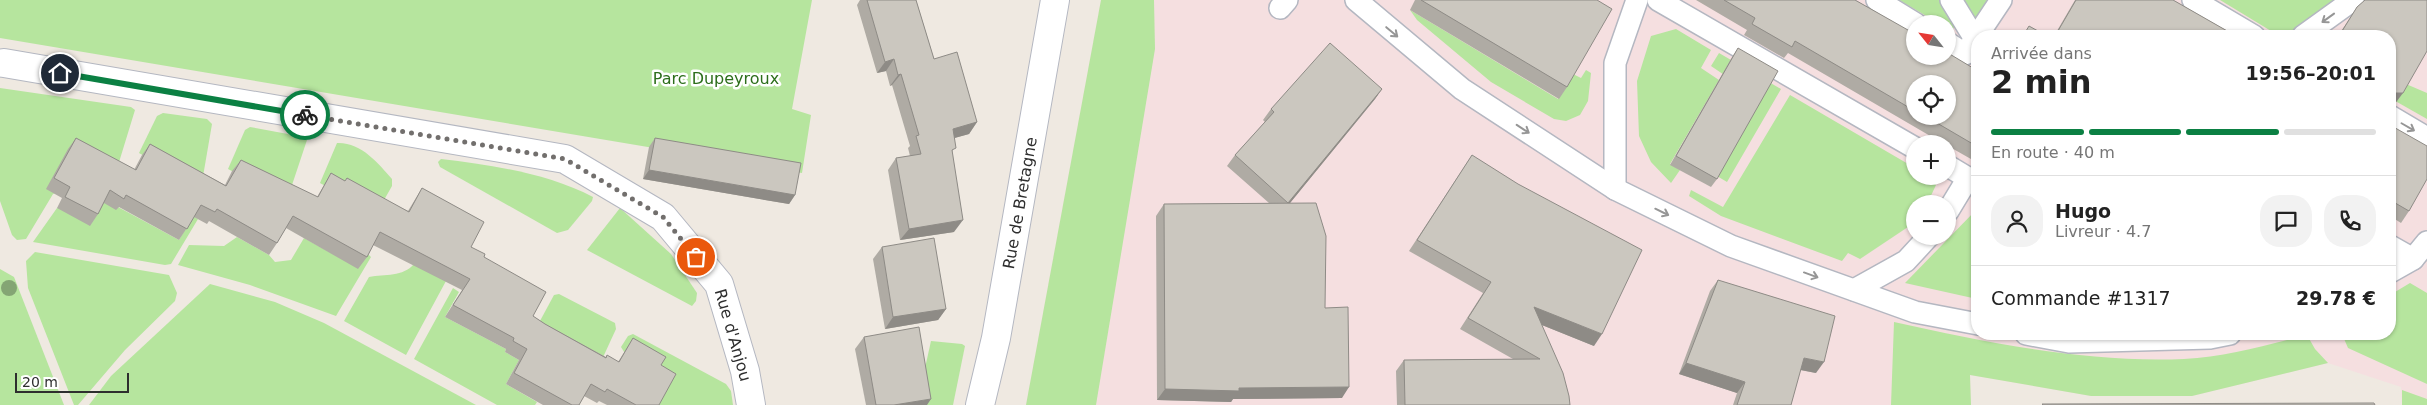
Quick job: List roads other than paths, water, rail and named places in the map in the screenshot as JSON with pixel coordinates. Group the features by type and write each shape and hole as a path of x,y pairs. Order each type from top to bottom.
{"street":[{"name":"Rue de Bretagne","path":"980,405 996,338 1055,0"},
{"name":"Rue d'Anjou","path":"4,64 565,159 663,217 719,284 745,371 752,405"}],"lane":[{"path":"1356,0 1462,89 1615,189 1731,246 1915,312 1971,323"},
{"path":"1615,189 1615,62 1637,0"},
{"path":"1658,0 1906,143"},
{"path":"1877,0 1906,18"},
{"path":"1951,0 1971,34"},
{"path":"1980,30 2001,0"},
{"path":"2193,0 2244,30"},
{"path":"2311,30 2353,0"},
{"path":"1956,48 1965,54 1971,44"},
{"path":"2396,120 2427,138"},
{"path":"1956,171 1971,180"},
{"path":"1956,201 1971,183"},
{"path":"2396,269 2413,259 2427,242"},
{"path":"1854,290 1906,261 1921,245"},
{"path":"2396,249 2413,259"},
{"path":"2058,340 2069,342 2140,340"}],"park label":[{"name":"Parc Dupeyroux","path":"716,78"}]}
